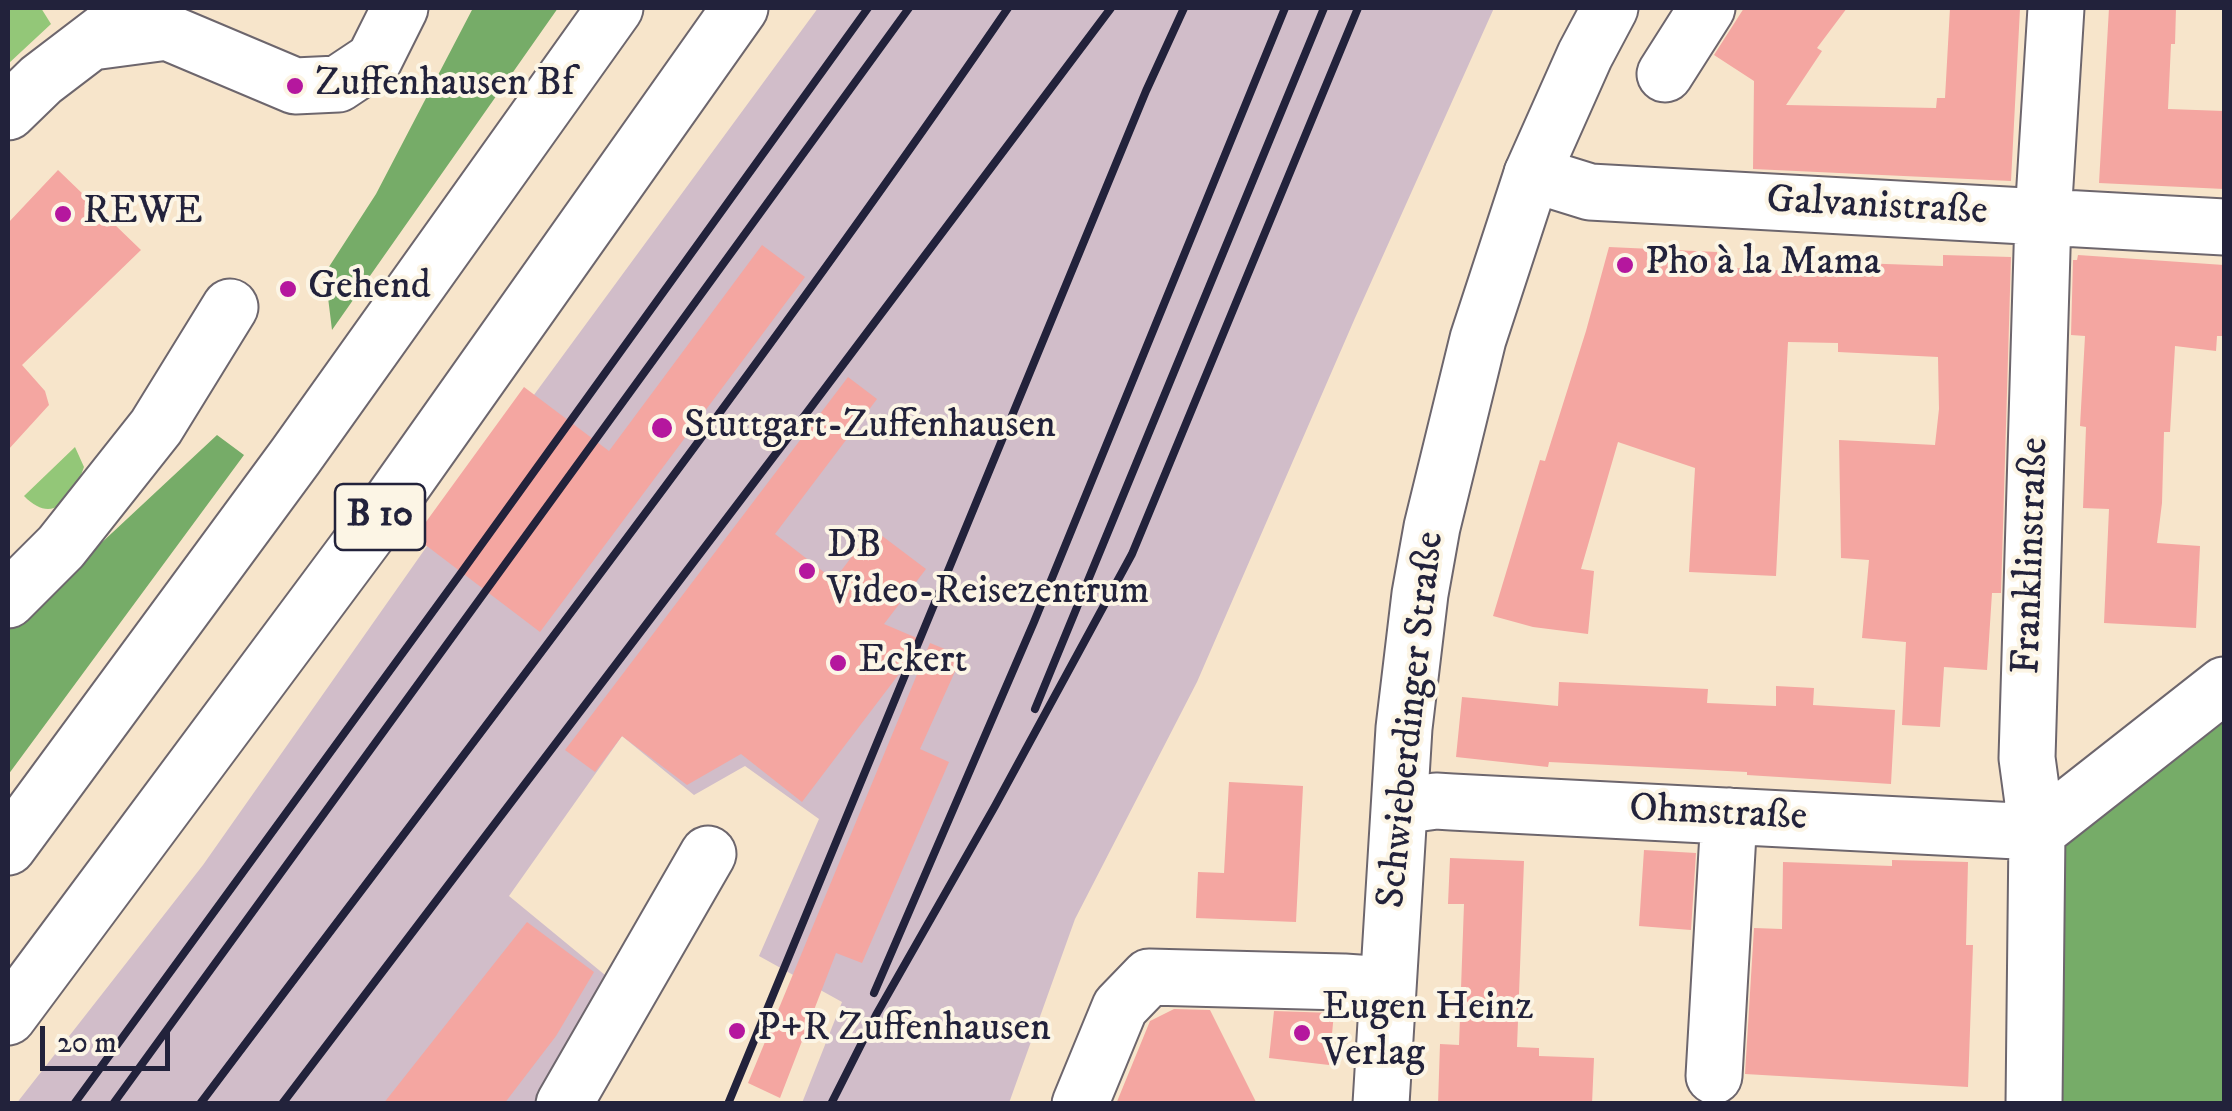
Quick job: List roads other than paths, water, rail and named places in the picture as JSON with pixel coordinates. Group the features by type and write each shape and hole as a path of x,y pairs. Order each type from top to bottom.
{"main road":[{"path":"8,112 41,80 134,8"},
{"path":"92,42 168,32 295,86 338,84 374,60 400,8"},
{"name":"B 10","path":"8,847 295,457 614,8"},
{"name":"B 10","path":"8,1018 382,512 740,8"},
{"name":"Schwieberdinger Straße","path":"1380,1104 1404,728 1432,527 1478,339 1532,174 1610,8"},
{"path":"1666,74 1707,8"},
{"name":"Franklinstraße","path":"2034,1104 2036,832 2027,758 2043,216 2056,8"},
{"name":"Galvanistraße","path":"1532,174 1590,192 2224,226"},
{"path":"8,600 61,547 156,427 230,308"},
{"path":"2036,832 2224,685"},
{"name":"Ohmstraße","path":"1400,806 1436,801 2036,832"},
{"path":"1714,1076 1729,816"},
{"path":"564,1104 708,854"},
{"path":"1080,1104 1120,1008 1149,977 1387,986"}],"railway":[{"path":"74,1104 868,8"},
{"path":"113,1104 909,8"},
{"path":"200,1104 712,423 1008,8"},
{"path":"282,1104 1111,8"},
{"path":"728,1104 1146,91 1184,8"},
{"path":"874,993 1034,622 1285,8"},
{"path":"1035,709 1324,8"},
{"path":"831,1104 876,1015 1132,554 1358,8"}],"place":[{"name":"Zuffenhausen Bf","path":"295,86"},
{"name":"REWE","path":"63,214"},
{"name":"Pho à la Mama","path":"1625,265"},
{"name":"Gehend","path":"288,289"},
{"name":"Stuttgart-Zuffenhausen","path":"662,428"},
{"name":"DB Video-Reisezentrum","path":"807,571"},
{"name":"Eckert","path":"838,663"},
{"name":"P+R Zuffenhausen","path":"737,1031"},
{"name":"Eugen Heinz Verlag","path":"1302,1033"}]}
